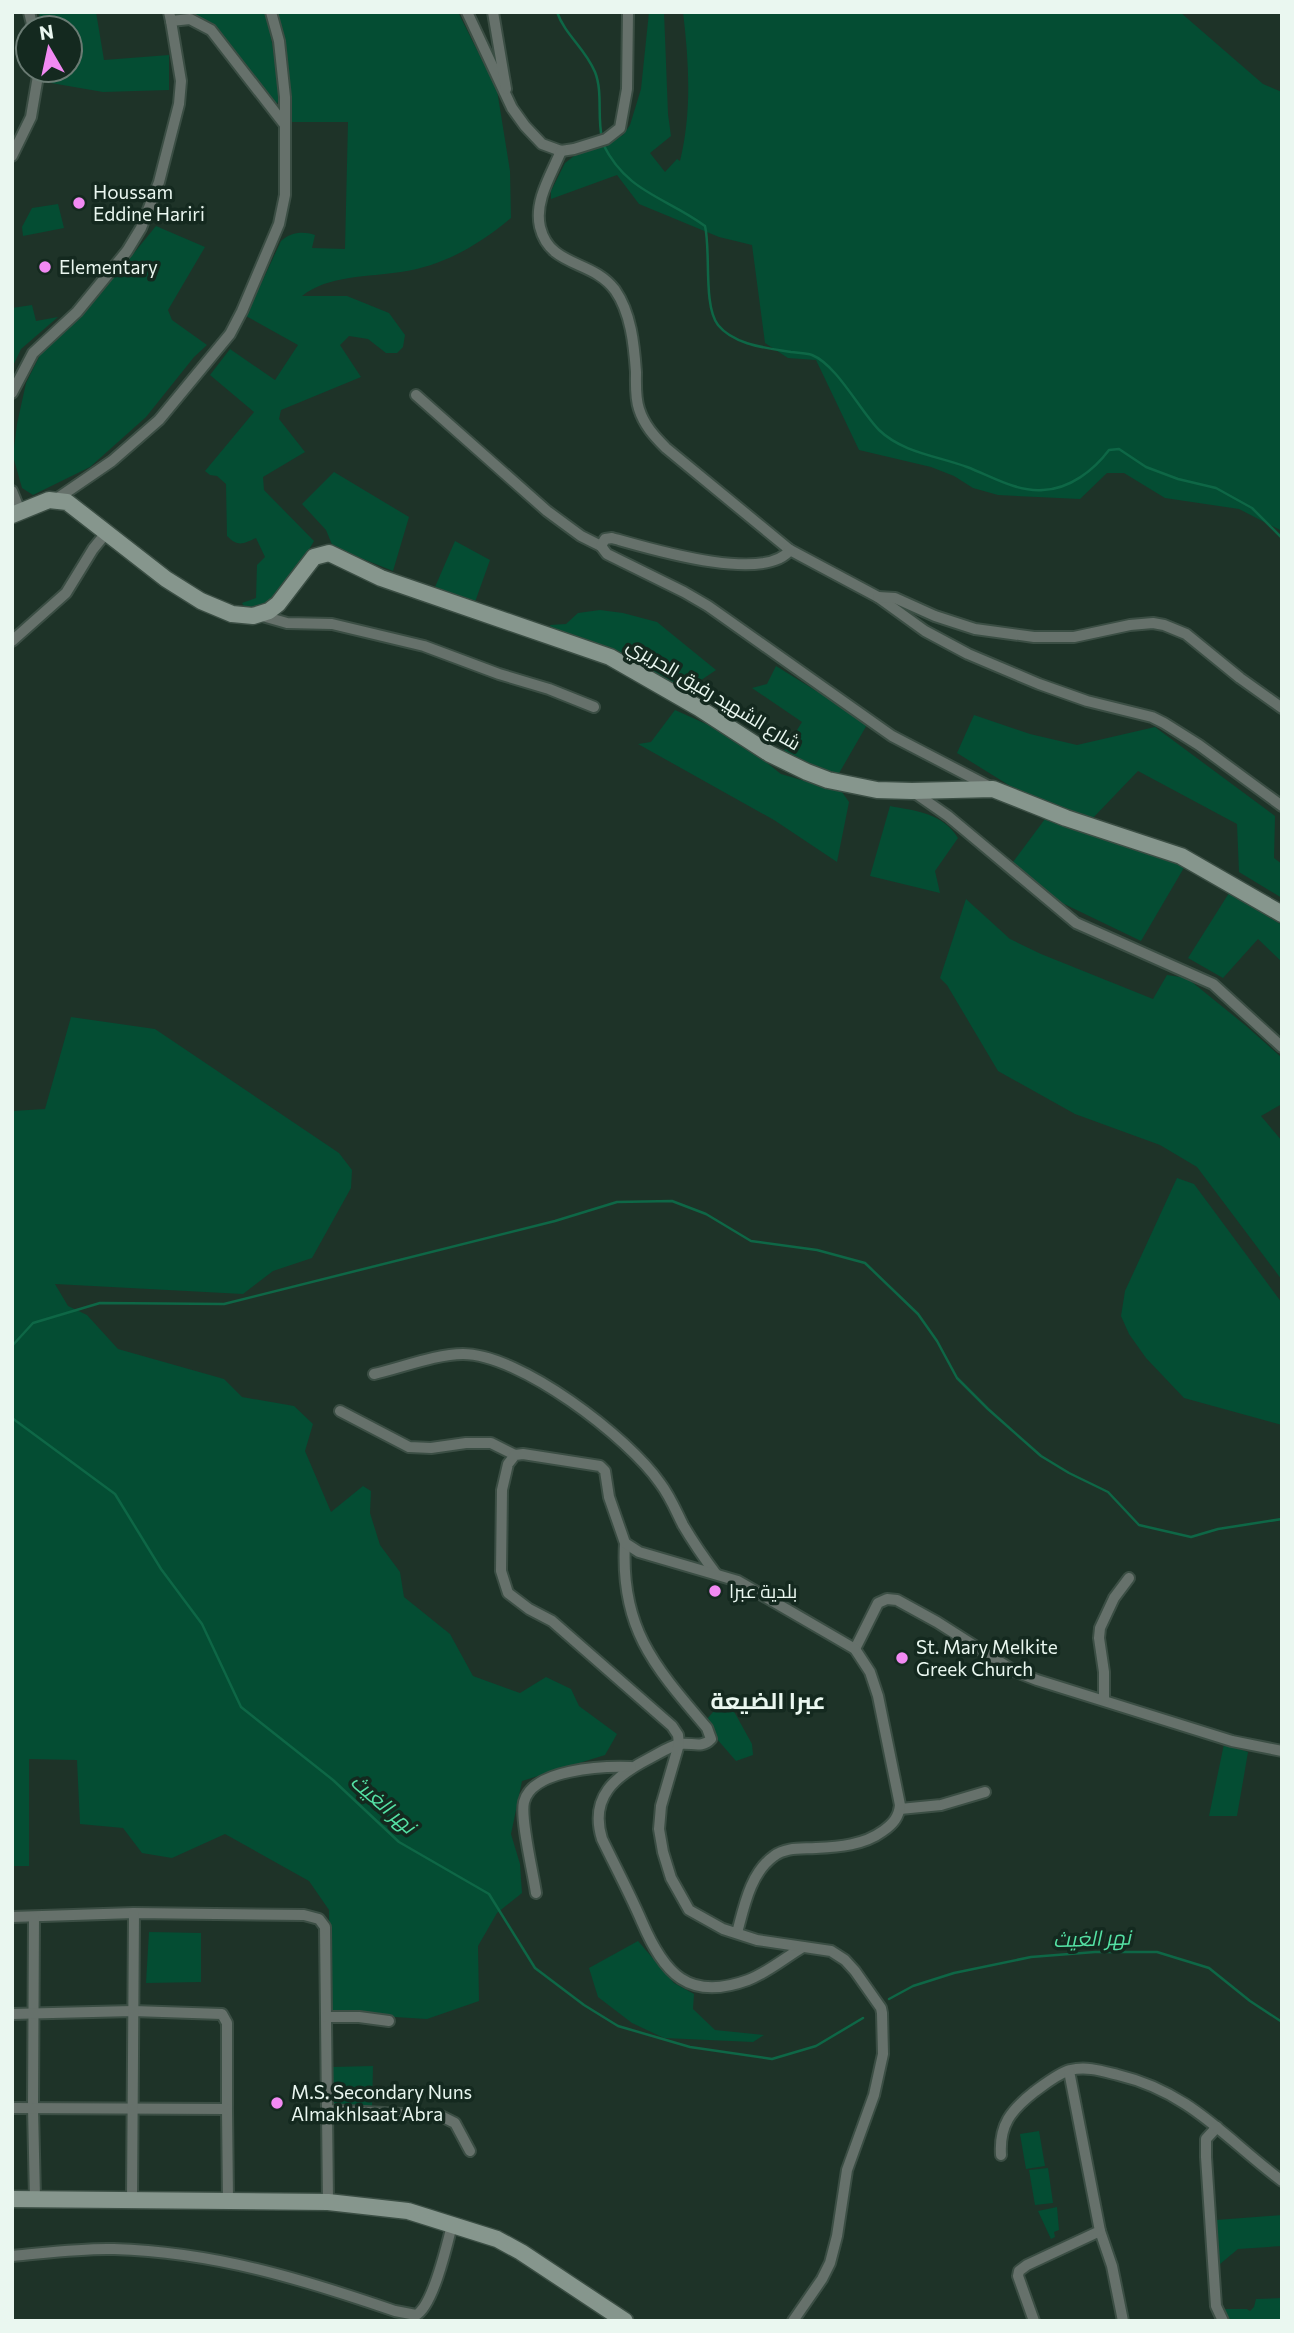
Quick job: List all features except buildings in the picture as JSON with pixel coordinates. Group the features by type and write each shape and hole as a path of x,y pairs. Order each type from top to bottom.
{"street":[{"path":"12,491 16,513 55,500 112,461 159,420 230,334 279,224 285,185 286,126 279,41 271,12"},
{"path":"467,12 518,117 537,139 549,148 561,151 612,136 620,128 624,116 628,74 628,12"},
{"path":"493,12 508,98"},
{"path":"12,393 33,353 77,312 127,251 141,228 159,182 179,103 181,81 170,16 190,19 211,30 286,126"},
{"path":"12,156 31,117 37,84"},
{"path":"561,151 539,206 539,222 543,235 553,252 592,269 604,278 621,301 633,343 637,401 645,424 666,448 790,550 878,597 925,631 990,664 1063,693 1164,723 1199,745 1282,806"},
{"path":"416,395 547,511 581,536 601,546 607,554 684,592 719,613 892,736 993,789"},
{"path":"55,500 72,505 141,562 201,601 240,616 259,615 287,623 332,624 412,643 594,707"},
{"path":"12,641 66,593 106,533"},
{"path":"601,546 605,538 612,538 675,555 747,564 778,561 790,550"},
{"name":"شارع الشهيد رفيق الحريري","path":"259,615 278,604 314,557 329,553 381,578 620,662 770,754 807,772 860,788 912,791 993,789 1066,818 1181,856 1282,914"},
{"path":"878,597 890,596 935,616 975,629 1034,637 1065,638 1130,625 1164,625 1186,634 1282,708"},
{"path":"912,791 948,816 1076,923 1213,985 1282,1048"},
{"path":"374,1374 464,1354 502,1361 532,1375 590,1416 654,1475 716,1574"},
{"path":"340,1410 409,1447 491,1443 515,1455 547,1457 603,1468 609,1497 625,1543 623,1568 631,1616 637,1632 656,1665 707,1728 711,1739 701,1745 679,1744 634,1767 613,1782 600,1802 597,1825 602,1839 648,1936 661,1959 677,1977 692,1984 712,1987 731,1985 750,1980 803,1947"},
{"path":"515,1455 508,1464 502,1490 501,1571 508,1593 529,1609 552,1620 672,1726 678,1735 679,1744 661,1807 659,1829 671,1878 689,1910 708,1922 757,1940 831,1951 855,1971 881,2008 883,2054 874,2095 847,2170 830,2263 793,2321"},
{"path":"625,1543 635,1550 716,1574 750,1588 855,1649 870,1672 881,1707 900,1809 891,1825 860,1842 842,1846 792,1849 775,1855 768,1860 751,1886 737,1933"},
{"path":"1104,1700 1100,1628 1114,1598 1129,1578"},
{"path":"855,1649 875,1606 881,1600 893,1599 937,1622 1014,1671 1037,1680 1231,1741 1282,1751"},
{"path":"536,1893 523,1813 527,1795 542,1782 564,1773 634,1767"},
{"path":"900,1809 941,1805 985,1792"},
{"path":"132,2200 135,1913"},
{"path":"12,1917 135,1913 304,1915 319,1919 325,1927 328,2202"},
{"path":"34,1917 35,2199"},
{"path":"12,2014 133,2011 222,2014 227,2023 228,2201"},
{"path":"326,2017 389,2021"},
{"path":"1001,2155 1002,2129 1029,2096 1054,2077 1084,2068 1138,2079 1158,2087 1217,2127 1282,2182"},
{"path":"1069,2071 1100,2231 1112,2266 1123,2321"},
{"path":"12,2108 227,2109"},
{"path":"327,2110 441,2116 455,2123 470,2151"},
{"path":"1217,2127 1206,2138 1206,2157 1216,2306 1223,2321"},
{"path":"12,2199 328,2202 408,2211 497,2239 625,2321"},
{"path":"12,2256 112,2249 187,2255 277,2272 416,2315 423,2310 429,2296 452,2225"},
{"path":"1034,2321 1017,2276 1019,2271 1100,2231"}],"green space":[{"path":"96,12 104,60 169,55 169,90 103,92 57,84 84,84 84,14 39,13"},
{"path":"182,12 264,12 274,54 279,98 277,104 271,100 222,36"},
{"path":"277,12 458,12 497,90 510,171 511,218 460,253 431,265 401,272 336,280 302,296 347,296 389,313 405,335 403,347 397,353 386,353 368,339 349,336 340,345 361,377 281,410 279,419 305,452 263,477 264,490 314,541 293,576 273,600 262,607 245,608 242,603 256,598 257,565 265,557 256,538 241,543 234,542 227,536 226,484 205,471 254,412 210,375 230,349 275,380 298,345 246,316 281,241 293,234 306,233 315,235 312,248 345,249 348,122 292,122 283,30"},
{"path":"649,12 664,12 671,136 650,153 665,172 677,159 680,161 684,143 688,68 683,12 1180,12 1263,84 1282,92 1282,531 1239,509 1165,498 1124,473 1107,473 1080,499 998,495 973,488 954,476 931,467 859,450 816,360 788,358 765,343 752,245 719,237 639,204 617,175 551,199 551,191 565,163 574,156 623,135 630,125 641,89"},
{"path":"58,204 64,228 23,236 22,227 32,208"},
{"path":"156,226 205,247 168,310 172,320 207,345 194,357 146,417 90,467 33,495 22,488 13,456 26,383 41,353 94,302"},
{"path":"32,305 36,321 58,317 21,349 12,368 12,308"},
{"path":"334,472 409,517 393,571 333,547 326,530 302,504"},
{"path":"455,541 490,560 475,602 435,587"},
{"path":"600,610 657,622 716,670 685,691 635,660 552,630 550,625 566,624 578,613"},
{"path":"776,666 868,723 838,775 782,754 802,722 752,688 767,684"},
{"path":"675,710 733,736 781,774 842,792 849,802 837,862 774,820 638,744 651,742"},
{"path":"974,715 1030,734 1077,745 1155,727 1275,816 1274,858 1282,864 1282,898 1239,872 1237,824 1138,771 1091,820 1015,789 957,753"},
{"path":"890,806 937,818 958,838 935,871 940,893 870,876"},
{"path":"1045,819 1157,852 1185,866 1141,941 1060,902 1013,862"},
{"path":"1229,893 1282,925 1282,962 1258,939 1223,978 1188,958"},
{"path":"966,899 1010,939 1153,999 1167,975 1187,978 1282,1058 1282,1104 1261,1116 1282,1141 1282,1280 1197,1167 1160,1145 1075,1114 998,1071 947,985 940,978"},
{"path":"71,1017 155,1029 339,1153 352,1170 351,1188 312,1258 273,1271 243,1294 55,1284 68,1306 87,1315 118,1349 224,1379 242,1397 294,1406 313,1424 305,1451 331,1512 363,1486 371,1491 370,1513 380,1545 400,1572 404,1597 450,1634 473,1676 520,1693 546,1677 571,1689 579,1706 617,1734 605,1755 522,1781 511,1834 520,1864 522,1893 497,1913 478,1946 479,2001 427,2019 330,2013 329,1910 309,1881 225,1834 172,1858 142,1853 123,1828 80,1824 77,1760 29,1759 29,1866 12,1866 12,1111 45,1109"},
{"path":"1177,1178 1194,1184 1282,1303 1282,1425 1184,1398 1146,1358 1129,1334 1121,1316 1125,1291"},
{"path":"726,1697 752,1744 753,1755 736,1761 717,1739 707,1719"},
{"path":"1224,1744 1248,1752 1237,1816 1209,1816"},
{"path":"149,1932 201,1933 201,1982 146,1983"},
{"path":"638,1941 674,1983 694,1994 693,2009 715,2030 764,2035 753,2042 664,2038 632,2023 598,1997 589,1968"},
{"path":"373,2066 372,2107 333,2104 332,2067"},
{"path":"1039,2131 1045,2166 1026,2169 1020,2134"},
{"path":"1048,2168 1053,2203 1035,2205 1029,2170"},
{"path":"1057,2207 1059,2230 1054,2232 1055,2237 1051,2239 1038,2211"},
{"path":"1282,2215 1282,2246 1238,2249 1220,2264 1216,2220"},
{"path":"1282,2298 1282,2321 1227,2321 1223,2309 1250,2311 1256,2299"}],"waterway":[{"path":"557,12 595,72 599,88 602,138"},
{"path":"603,144 613,160 636,184 705,226 710,305 718,325 742,341 762,347 810,354 821,360 888,438 921,453 967,467 1013,486 1033,490 1053,489 1072,482 1096,465 1109,450 1119,449 1146,467 1178,479 1216,488 1252,508 1282,538"},
{"path":"12,1346 33,1323 100,1303 224,1304 555,1221 617,1202 672,1201 706,1214 751,1241 817,1250 865,1263 918,1314 937,1341 957,1378 988,1409 1041,1456 1108,1492 1139,1525 1191,1537 1218,1529 1282,1519"},
{"name":"نهر الغيث","path":"12,1418 115,1494 161,1569 202,1624 241,1707 333,1780 399,1842 489,1894 535,1968 584,2005 618,2026 690,2047 772,2059 816,2046 863,2018"},
{"name":"نهر الغيث","path":"889,1999 913,1986 954,1973 1031,1957 1095,1952 1157,1952 1209,1968 1250,2001 1282,2022"}],"place":[{"name":"Houssam Eddine Hariri","path":"79,203"},
{"name":"Elementary","path":"45,267"},
{"name":"بلدية عبرا","path":"715,1591"},
{"name":"St. Mary Melkite Greek Church","path":"902,1658"},
{"name":"M.S. Secondary Nuns Almakhlsaat Abra","path":"277,2103"}],"district":[{"name":"عبرا الضيعة","path":"768,1701"}]}
